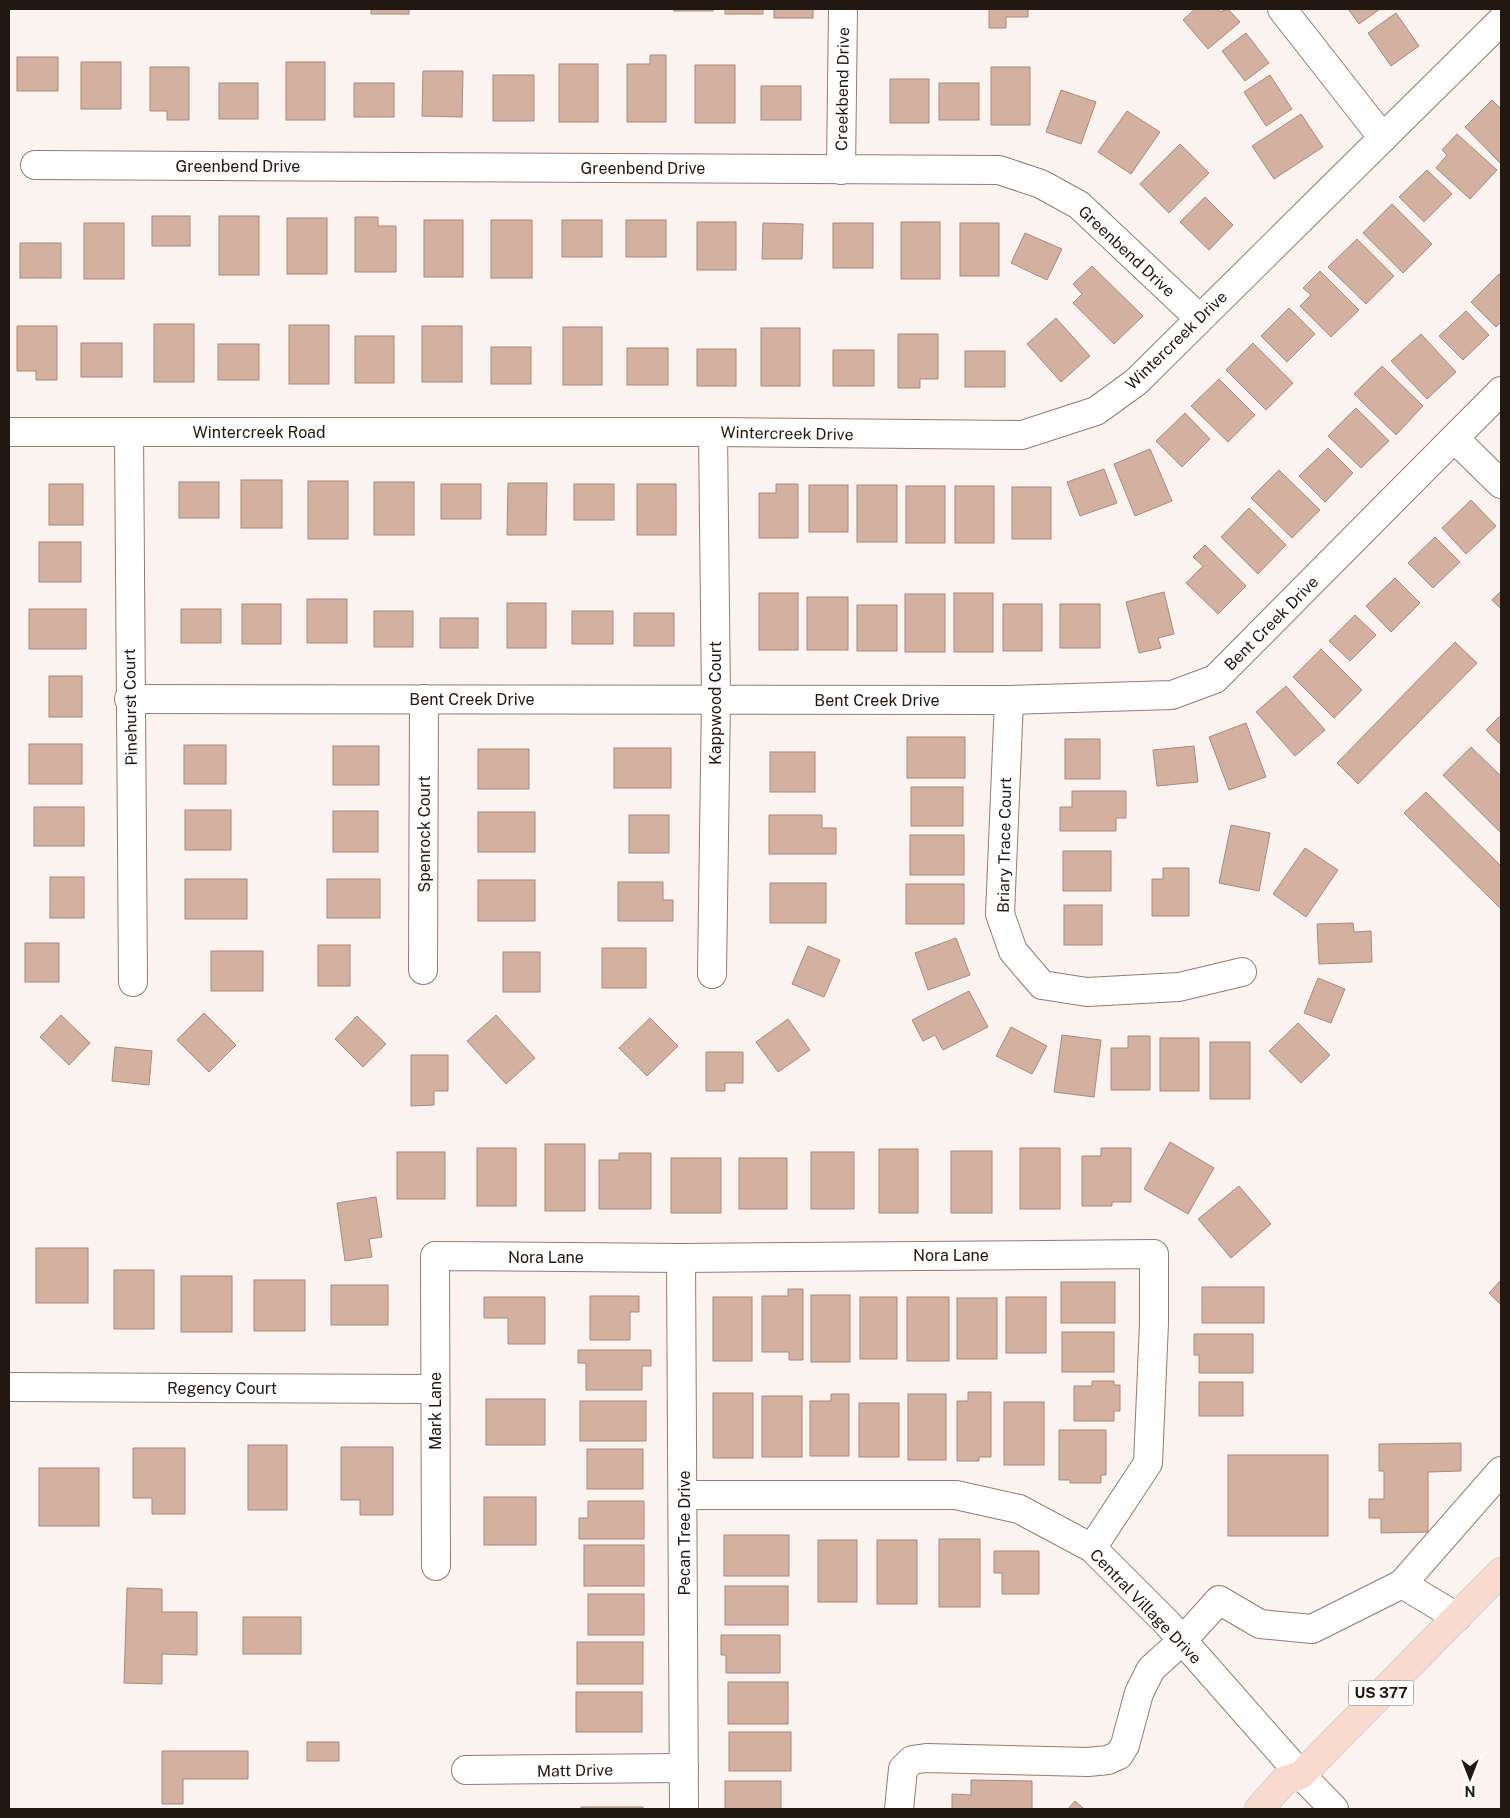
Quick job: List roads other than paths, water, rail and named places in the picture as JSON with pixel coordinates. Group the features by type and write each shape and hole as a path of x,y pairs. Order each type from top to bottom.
{"main road":[{"name":"US 377","path":"1260,1809 1285,1780 1301,1775 1501,1572"}],"street":[{"name":"Creekbend Drive","path":"841,170 843,9"},
{"path":"1282,9 1383,138"},
{"name":"Wintercreek Drive","path":"510,432 1022,435 1096,411 1136,382 1198,318 1501,21"},
{"name":"Greenbend Drive","path":"35,165 999,170 1041,184 1079,205 1198,318"},
{"name":"Bent Creek Drive","path":"130,699 1009,700 1172,695 1215,679 1501,391"},
{"name":"Wintercreek Road","path":"9,432 510,432"},
{"name":"Pinehurst Court","path":"129,432 133,982"},
{"name":"Kappwood Court","path":"712,974 716,699 713,432"},
{"path":"1455,439 1501,484"},
{"name":"Spenrock Court","path":"423,970 424,699"},
{"name":"Briary Trace Court","path":"1009,700 1000,914 1014,951 1042,985 1087,992 1170,987 1242,972"},
{"name":"Nora Lane","path":"435,1256 682,1258 1154,1254 1154,1324 1148,1463 1092,1548"},
{"name":"Mark Lane","path":"435,1256 436,1566"},
{"name":"Pecan Tree Drive","path":"682,1258 684,1809"},
{"name":"Regency Court","path":"9,1387 435,1389"},
{"path":"899,1809 903,1769 912,1760 926,1758 1088,1762 1108,1760 1119,1756 1125,1745 1139,1693 1151,1669 1183,1640 1218,1600 1260,1624 1312,1629 1402,1584 1501,1471"},
{"name":"Central Village Drive","path":"684,1495 956,1495 1019,1509 1092,1548 1183,1640 1301,1775 1334,1809"},
{"path":"1402,1584 1457,1616"},
{"name":"Matt Drive","path":"466,1770 684,1768"}]}
